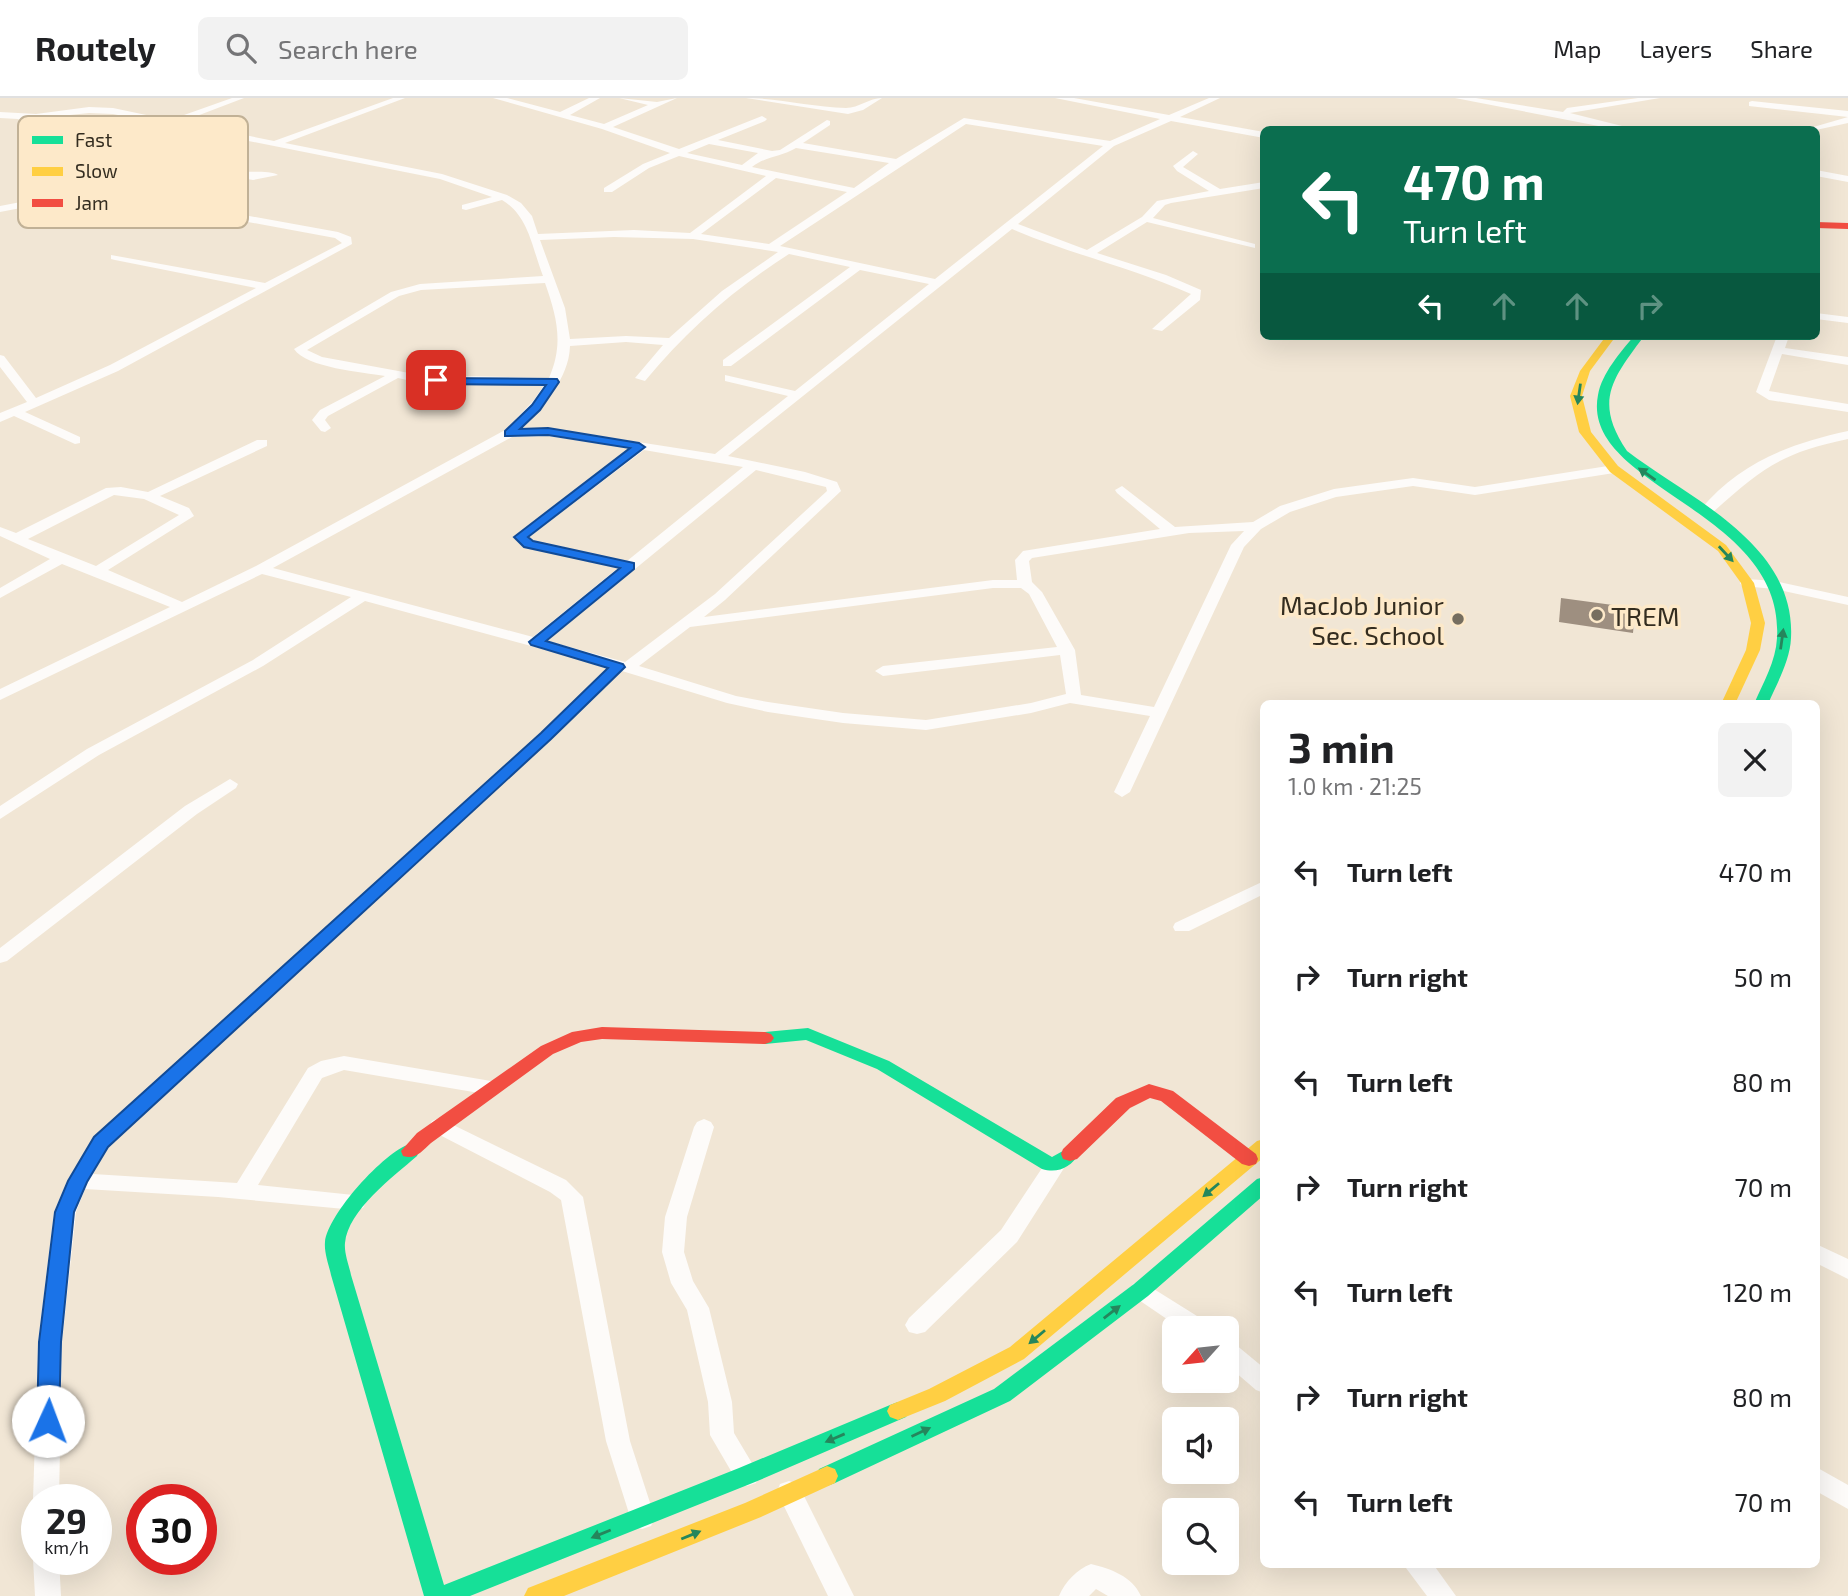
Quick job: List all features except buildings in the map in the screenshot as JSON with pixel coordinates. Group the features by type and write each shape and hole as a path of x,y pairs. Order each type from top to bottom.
{"main road":[{"path":"1820,225 1848,226"},
{"path":"1608,340 1585,371 1576,396 1585,432 1614,468 1722,548 1747,583 1758,622 1753,650 1730,700"},
{"path":"1636,340 1610,374 1601,398 1602,414 1623,453 1636,466 1707,510 1745,545 1775,585 1784,629 1779,662 1762,700"},
{"path":"436,1596 339,1264 335,1242 341,1224 355,1202 439,1126 547,1049 578,1036 647,1033 778,1038 808,1034 883,1065 1029,1154 1055,1165 1071,1155 1123,1103 1149,1091 1167,1096 1249,1159"},
{"path":"443,1596 642,1518 937,1395 1017,1353 1260,1149"},
{"path":"536,1596 753,1510 1002,1395 1140,1290 1260,1187"}],"street":[{"path":"189,116 240,98"},
{"path":"274,143 401,98"},
{"path":"497,98 605,127 680,153 743,169 856,191"},
{"path":"562,115 596,98"},
{"path":"623,98 656,104"},
{"path":"605,127 673,98"},
{"path":"750,98 848,111 878,98"},
{"path":"1059,98 1260,134"},
{"path":"718,458 1111,144 1216,98"},
{"path":"1459,98 1564,113 1618,126"},
{"path":"1562,98 1564,113"},
{"path":"1564,113 1656,98"},
{"path":"113,111 127,103"},
{"path":"1752,104 1848,114"},
{"path":"31,116 89,110 136,116"},
{"path":"0,115 18,117"},
{"path":"608,190 646,166 762,119"},
{"path":"1820,127 1848,120"},
{"path":"771,248 964,121 1111,144"},
{"path":"709,141 778,154 827,123"},
{"path":"0,695 261,569 509,433 536,408 562,368 567,334 528,218 517,205 503,197 442,177 248,138"},
{"path":"792,144 898,162"},
{"path":"743,169 768,152"},
{"path":"1193,154 1178,166 1180,169 1220,192"},
{"path":"1820,174 1848,179"},
{"path":"692,236 773,175"},
{"path":"248,176 273,176"},
{"path":"1089,253 1146,219 1161,203 1260,186"},
{"path":"466,206 503,197"},
{"path":"0,209 18,205"},
{"path":"1146,219 1251,246"},
{"path":"0,418 114,368 347,244 347,239 248,220"},
{"path":"1010,224 1051,242 1197,292 1196,298 1158,329"},
{"path":"534,237 647,234 692,236 771,248 939,283"},
{"path":"641,379 670,342 724,294 786,252"},
{"path":"115,257 267,287"},
{"path":"727,363 857,267"},
{"path":"549,279 420,287 395,294 300,349 304,355 320,360 394,376 452,382 554,382"},
{"path":"1820,316 1848,320"},
{"path":"567,343 626,340 670,342"},
{"path":"1782,340 1762,392 1769,396 1848,408"},
{"path":"1778,350 1848,361"},
{"path":"0,359 34,402"},
{"path":"325,428 318,420 324,413 394,376"},
{"path":"729,378 798,395"},
{"path":"15,412 75,440"},
{"path":"46,1484 50,1342 65,1212 78,1181 101,1142 622,668 688,623 796,529 834,491 832,485 824,481 718,458 548,432 509,433"},
{"path":"1707,510 1745,478 1780,454 1820,440 1848,436"},
{"path":"149,496 262,443"},
{"path":"630,566 528,544 520,537 639,447"},
{"path":"536,642 752,466"},
{"path":"1122,792 1238,545 1256,526 1285,509 1334,493 1379,485 1413,482 1475,491 1614,468"},
{"path":"1122,490 1172,532"},
{"path":"18,538 111,491 128,491 149,496 184,512 187,516 97,571"},
{"path":"1025,584 1022,560 1028,554 1172,532 1256,526"},
{"path":"0,531 61,559 97,571 182,607"},
{"path":"0,594 61,559"},
{"path":"261,569 536,642 733,700 843,718 919,725 1031,708 1074,698 1161,713"},
{"path":"1747,583 1775,585 1848,601"},
{"path":"688,623 993,584 1025,584 1035,592 1067,650 1074,698"},
{"path":"0,814 93,752 258,663 363,596"},
{"path":"883,671 1067,650"},
{"path":"0,957 191,810 230,784"},
{"path":"1182,928 1260,889"},
{"path":"243,1191 314,1073 328,1066 344,1063 491,1088"},
{"path":"439,1126 558,1186 572,1196 573,1213 596,1318 618,1441 642,1518"},
{"path":"704,1127 676,1217 673,1252 682,1283 698,1308 717,1389 722,1435 747,1475"},
{"path":"917,1325 1009,1236 1055,1165"},
{"path":"78,1181 243,1191 355,1202"},
{"path":"1820,1254 1848,1270"},
{"path":"1140,1290 1179,1316"},
{"path":"1239,1361 1260,1380"},
{"path":"1820,1481 1848,1499"},
{"path":"789,1492 841,1596"},
{"path":"1419,1568 1437,1594"},
{"path":"47,1575 48,1596"},
{"path":"1072,1596 1091,1576 1108,1580 1128,1596"}],"traffic: fast":[{"path":"1636,340 1609,379 1602,406 1604,420 1623,453 1728,528 1752,551 1771,576 1782,605 1784,638 1778,663 1763,700"},
{"path":"765,1038 808,1034 883,1065 1049,1164 1062,1162 1070,1154"},
{"path":"410,1151 354,1204 338,1230 335,1247 436,1596"},
{"path":"827,1476 1002,1395 1141,1290 1260,1187"},
{"path":"443,1596 747,1475 898,1411"}],"traffic: slow":[{"path":"1608,340 1585,371 1576,396 1585,432 1614,469 1722,548 1747,583 1758,623 1753,650 1730,700"},
{"path":"898,1411 937,1395 1017,1353 1260,1149"},
{"path":"536,1596 753,1510 827,1476"}],"traffic: jam":[{"path":"1820,225 1848,226"},
{"path":"410,1151 424,1138 547,1050 578,1036 602,1033 765,1038"},
{"path":"1070,1154 1123,1103 1149,1091 1167,1096 1249,1159"}],"place":[{"name":"TREM","path":"1597,615"},
{"name":"MacJob Junior Sec. School","path":"1458,619"}],"route":[{"path":"48,1421 50,1342 65,1212 78,1181 101,1142 618,667 536,642 630,566 528,544 520,537 639,447 548,432 509,433 536,408 554,382 436,380"}]}
